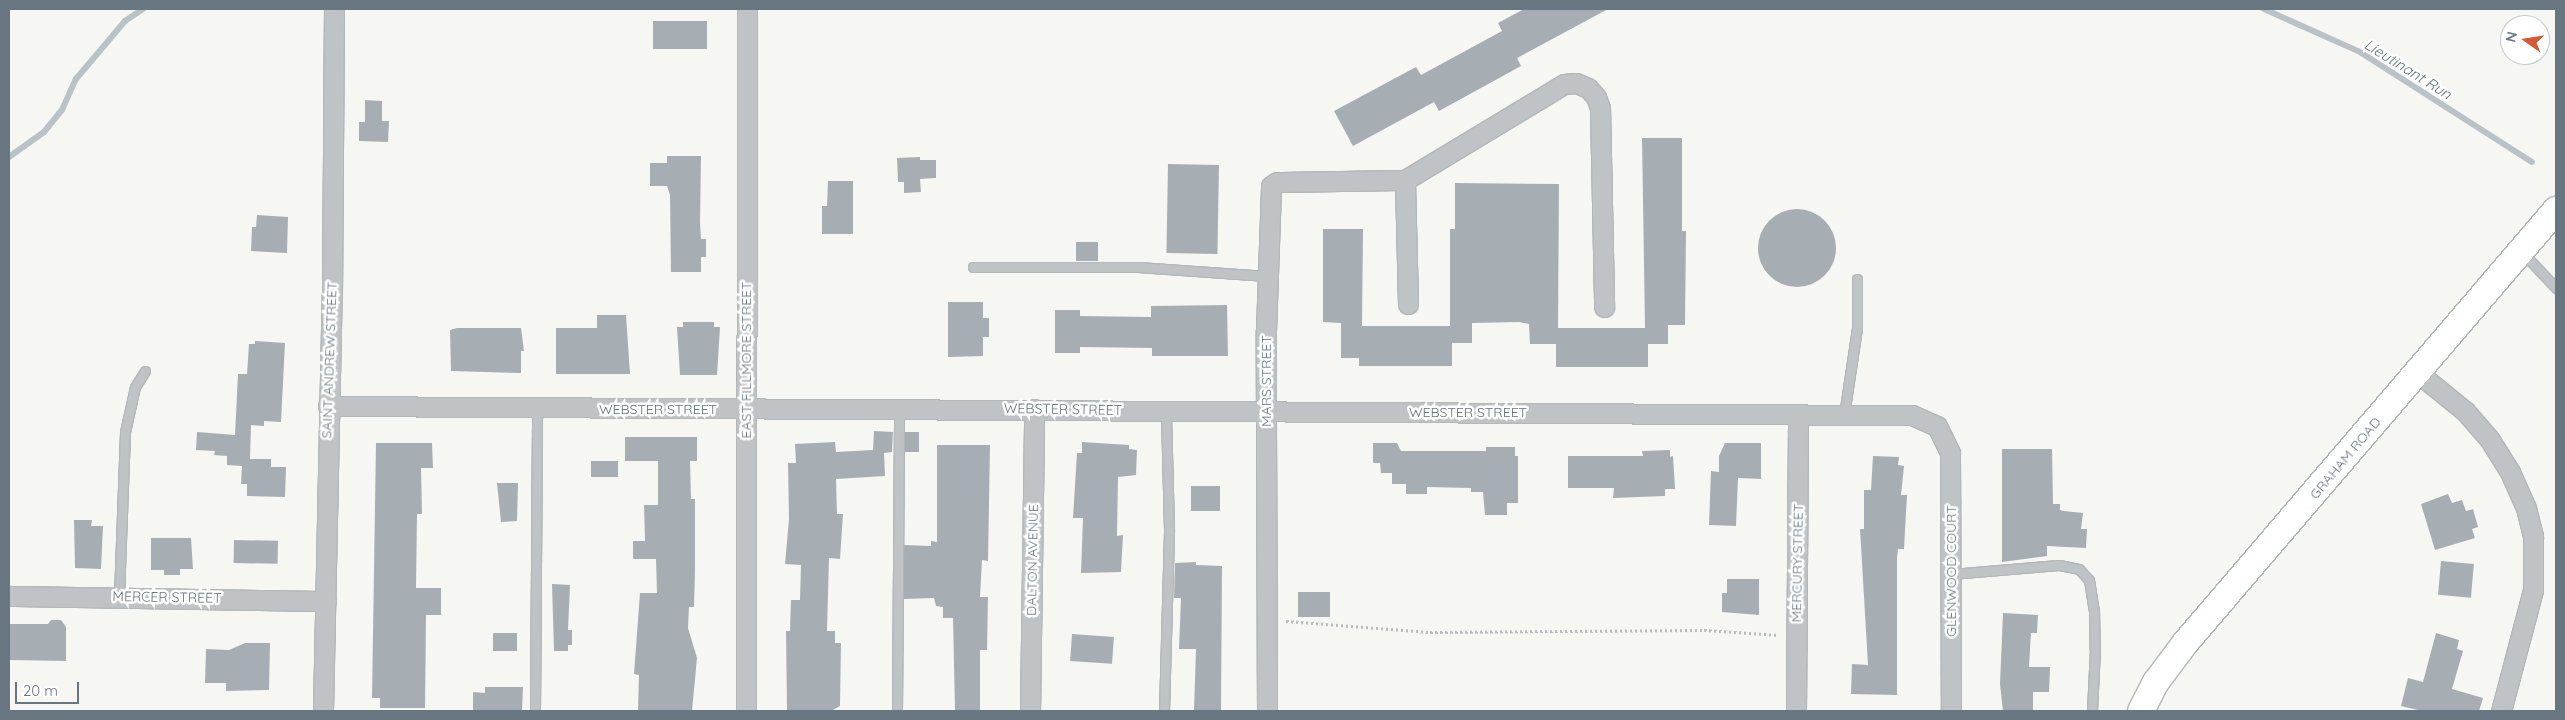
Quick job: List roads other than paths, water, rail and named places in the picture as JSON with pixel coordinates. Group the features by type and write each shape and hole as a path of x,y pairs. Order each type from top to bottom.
{"main road":[{"name":"GRAHAM ROAD","path":"2141,711 2156,682 2186,642 2556,210"}],"street":[{"name":"SAINT ANDREW STREET","path":"323,711 334,9"},
{"name":"EAST FILLMORE STREET","path":"746,711 749,621 746,409 747,9"},
{"path":"1408,304 1405,180 1564,84 1576,84 1588,88 1596,97 1600,108 1604,307"},
{"name":"MARS STREET","path":"1266,711 1266,411 1271,186 1277,182 1405,180"},
{"path":"2418,373 2465,411 2490,440 2510,472 2530,527 2535,560 2532,590 2501,711"},
{"name":"WEBSTER STREET","path":"328,406 746,409 899,408 1798,416 1912,414 1924,418 1942,432"},
{"name":"DALTON AVENUE","path":"1030,711 1034,409"},
{"name":"MERCURY STREET","path":"1796,711 1798,416"},
{"name":"GLENWOOD COURT","path":"1942,432 1951,466 1951,711"},
{"name":"MERCER STREET","path":"9,596 120,596 326,601"}],"lane":[{"path":"2522,252 2556,288"},
{"path":"973,267 1138,267 1268,276"},
{"path":"1844,415 1857,328 1857,279"},
{"path":"120,596 125,432 135,386 145,371"},
{"path":"535,711 537,408"},
{"path":"897,711 899,408"},
{"path":"1164,711 1169,529 1166,411"},
{"path":"1951,574 2059,565 2079,569 2089,580 2094,610 2095,649 2092,711"}],"waterway":[{"name":"Lieutinant Run","path":"9,157 44,132 62,110 76,79 125,21 143,9"},
{"name":"Lieutinant Run","path":"2264,9 2360,52 2532,162"}]}
